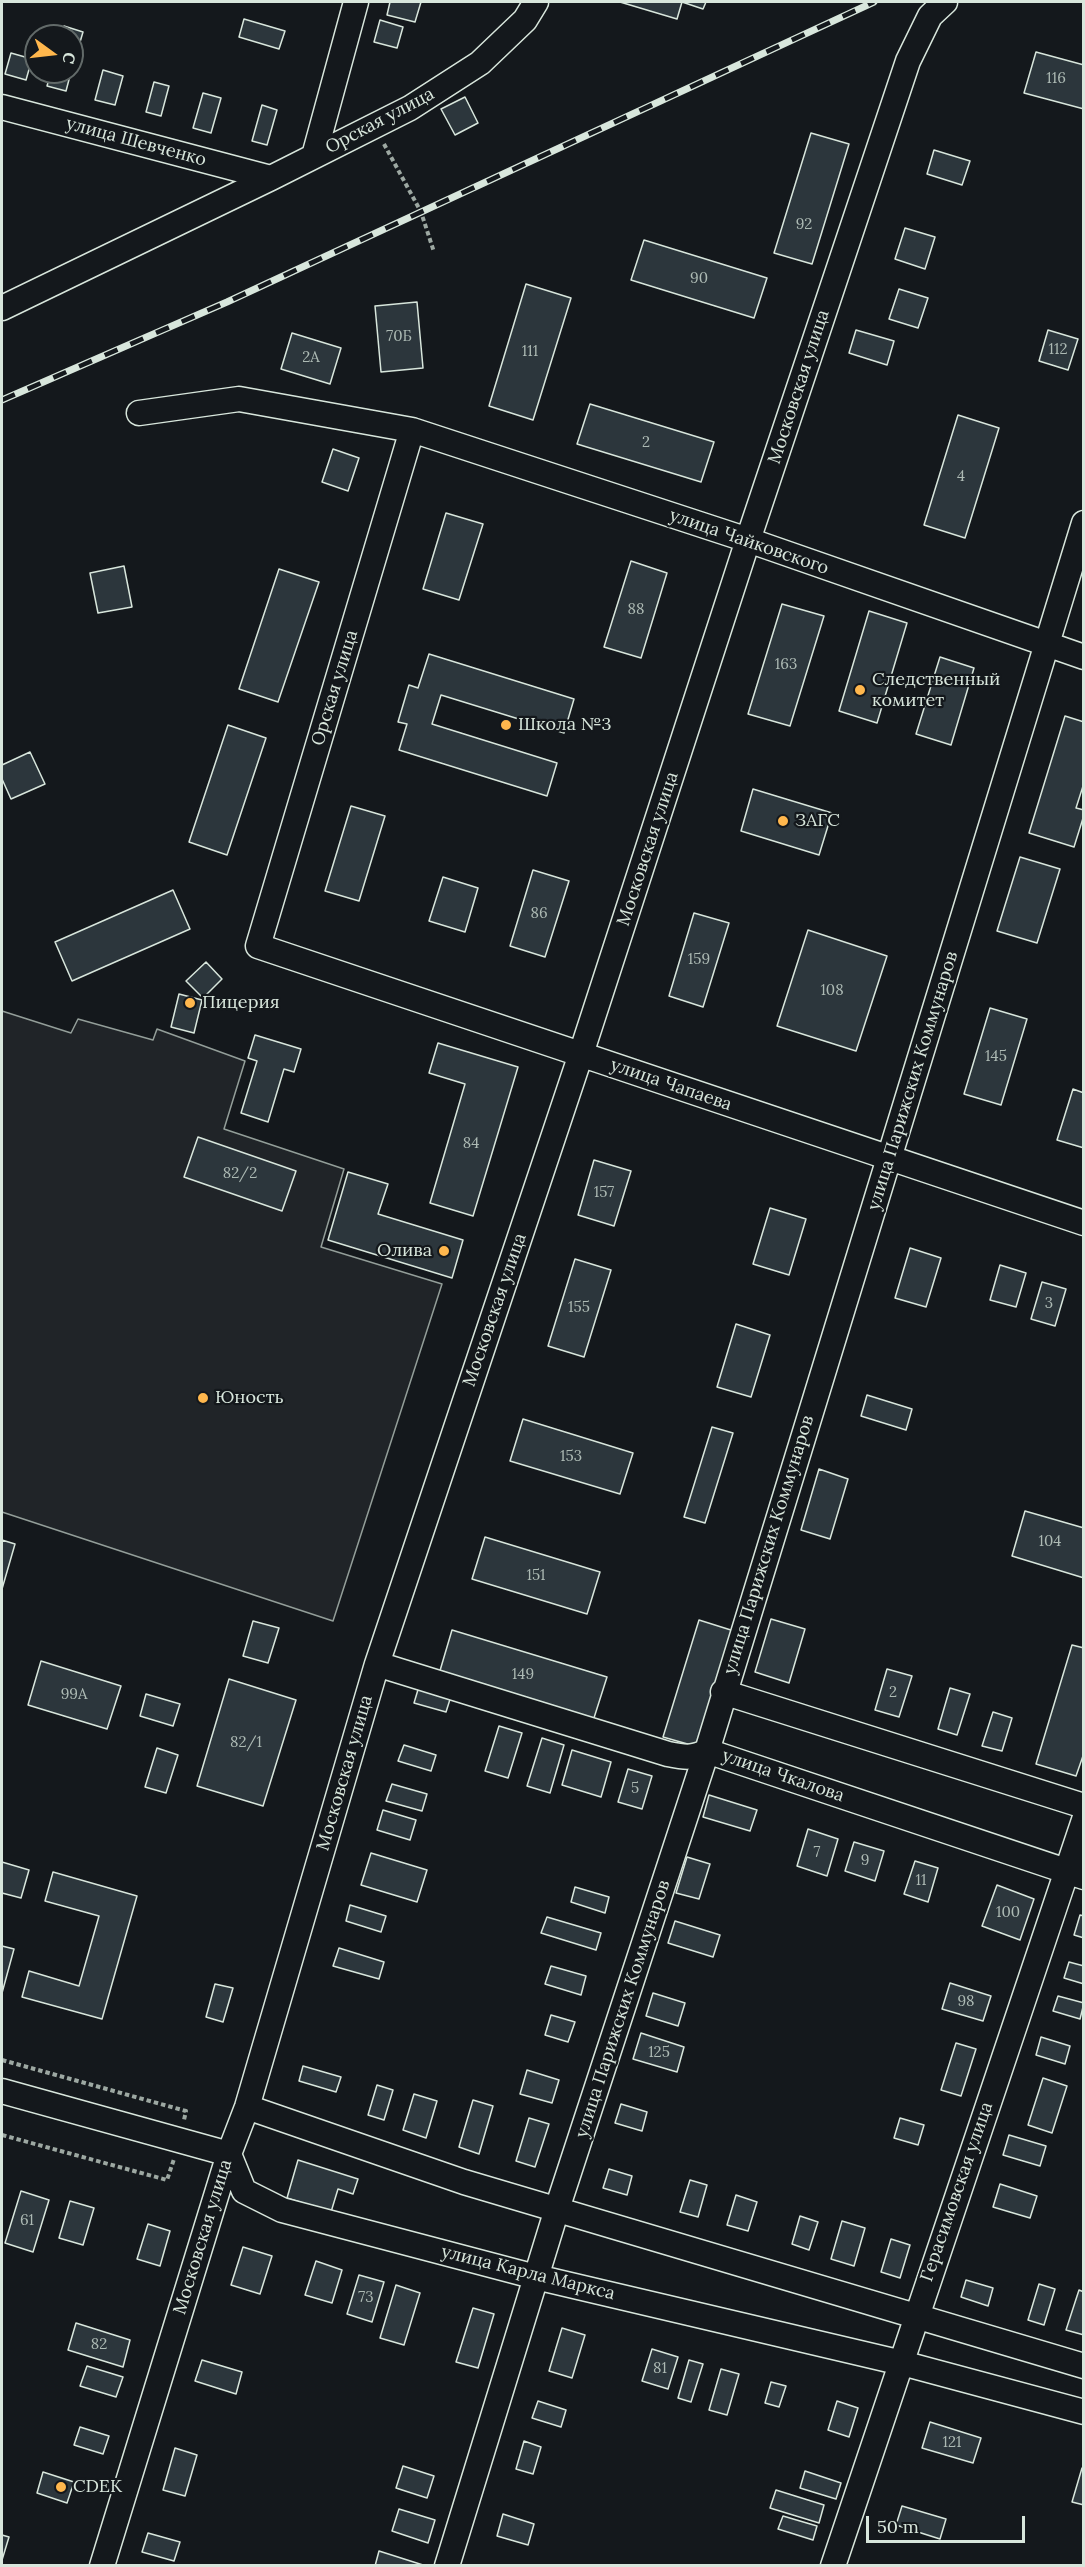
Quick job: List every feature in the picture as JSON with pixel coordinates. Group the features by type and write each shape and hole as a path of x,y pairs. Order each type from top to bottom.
{"street":[{"name":"Орская улица","path":"314,156 356,2"},
{"name":"Орская улица","path":"314,156 410,108 480,63 525,20 536,2"},
{"name":"Московская улица","path":"102,2565 229,2154 247,2107 377,1664 581,1054 748,540 908,61 930,16 945,2"},
{"name":"улица Шевченко","path":"2,107 271,178"},
{"path":"2,309 314,156"},
{"name":"улица Чайковского","path":"139,413 239,399 412,430 748,540 1083,657"},
{"name":"Орская улица","path":"258,946 412,430"},
{"name":"улица Парижских Коммунаров","path":"447,2565 557,2209 707,1751 723,1692 1047,646 1083,522"},
{"name":"улица Чапаева","path":"258,946 1083,1223"},
{"name":"улица Чкалова","path":"377,1664 668,1754 687,1758 707,1751 1075,1874"},
{"path":"723,1692 1083,1806"},
{"name":"Герасимовская улица","path":"833,2565 903,2363 915,2317 1075,1874 1083,1820"},
{"path":"2,2091 229,2154"},
{"path":"247,2107 464,2182 1083,2366"},
{"name":"улица Карла Маркса","path":"229,2154 244,2191 282,2210 536,2277 903,2363 1083,2412"}],"path":[{"path":"375,125 421,212 434,252"},
{"path":"2,2060 186,2111 167,2180 2,2135"}],"shaded area":[{"name":"Юность","path":"2,1011 71,1033 78,1019 153,1040 157,1029 245,1061 224,1129 344,1169 321,1247 442,1284 333,1621 2,1512"}],"building":[{"path":"390,2 421,2 415,22 387,15"},
{"path":"620,2 682,2 677,19"},
{"path":"682,2 706,2 703,9"},
{"path":"244,19 285,31 279,49 239,37"},
{"path":"380,20 403,27 397,48 374,42"},
{"path":"1036,52 1084,65 1084,109 1024,93"},
{"path":"11,53 24,57 24,79 5,74"},
{"path":"103,70 123,76 115,105 95,100"},
{"path":"154,82 169,86 161,116 146,112"},
{"path":"48,84 68,84 66,91 47,86"},
{"path":"203,93 221,98 211,133 193,128"},
{"path":"465,97 478,123 455,135 441,109"},
{"path":"262,105 277,110 267,145 252,141"},
{"path":"811,133 849,144 812,264 774,253"},
{"path":"934,150 970,161 962,185 927,174"},
{"path":"905,228 935,237 925,269 895,259"},
{"path":"644,240 767,278 754,318 631,280"},
{"path":"526,284 571,298 533,420 489,406"},
{"path":"899,289 928,298 918,328 889,319"},
{"path":"417,302 423,368 381,372 375,306"},
{"path":"856,330 894,341 887,365 849,353"},
{"path":"1048,330 1078,339 1068,370 1039,361"},
{"path":"292,333 341,348 330,384 281,369"},
{"path":"590,404 714,442 701,482 577,444"},
{"path":"958,415 999,428 965,538 924,525"},
{"path":"333,449 359,458 348,491 322,482"},
{"path":"446,513 483,524 459,600 423,589"},
{"path":"631,561 667,573 641,658 604,647"},
{"path":"124,566 132,607 98,613 90,573"},
{"path":"279,569 319,582 278,702 239,689"},
{"path":"782,604 824,616 790,726 748,714"},
{"path":"869,611 907,623 877,723 839,711"},
{"path":"429,654 574,699 564,733 441,695 432,724 557,763 547,796 399,750 407,724 398,722 409,685 418,688"},
{"path":"940,657 974,668 951,745 916,734"},
{"path":"1065,716 1084,722 1084,783 1076,808 1084,810 1084,815 1074,847 1029,833"},
{"path":"228,725 266,738 227,855 189,842"},
{"path":"30,752 45,784 11,799 2,779 2,765"},
{"path":"753,789 832,813 819,855 741,831"},
{"path":"351,806 385,816 359,901 325,891"},
{"path":"1020,857 1060,869 1037,943 997,931"},
{"path":"533,870 569,881 545,957 510,946"},
{"path":"443,877 478,888 465,932 429,921"},
{"path":"173,890 190,929 72,981 55,942"},
{"path":"694,913 729,923 703,1007 669,996"},
{"path":"808,930 887,956 856,1051 777,1026"},
{"path":"206,962 222,979 203,998 186,981"},
{"path":"179,994 202,1000 194,1033 171,1027"},
{"path":"990,1008 1027,1019 1001,1105 964,1094"},
{"path":"255,1035 301,1049 294,1072 284,1069 268,1122 241,1113 257,1061 248,1058"},
{"path":"438,1043 518,1067 473,1216 430,1203 465,1084 429,1073"},
{"path":"1073,1089 1084,1093 1084,1148 1057,1140"},
{"path":"198,1137 296,1171 282,1211 184,1177"},
{"path":"594,1160 631,1171 614,1226 578,1215"},
{"path":"348,1172 388,1184 378,1214 463,1240 452,1278 328,1240"},
{"path":"770,1208 806,1219 789,1275 753,1264"},
{"path":"910,1248 941,1258 926,1307 895,1298"},
{"path":"575,1259 611,1270 584,1357 548,1346"},
{"path":"1000,1265 1026,1273 1016,1307 990,1300"},
{"path":"1042,1282 1066,1289 1055,1326 1031,1319"},
{"path":"736,1324 770,1335 751,1397 717,1387"},
{"path":"867,1395 912,1409 906,1430 861,1416"},
{"path":"523,1419 633,1453 620,1494 510,1461"},
{"path":"712,1427 733,1433 705,1523 684,1517"},
{"path":"819,1469 848,1479 830,1539 801,1530"},
{"path":"1025,1511 1084,1528 1084,1578 1012,1556"},
{"path":"485,1537 600,1572 587,1614 472,1579"},
{"path":"2,1540 15,1544 2,1589"},
{"path":"771,1619 805,1629 789,1683 755,1672"},
{"path":"699,1620 734,1631 698,1747 663,1737"},
{"path":"253,1621 279,1628 268,1663 243,1656"},
{"path":"452,1630 607,1677 593,1721 439,1674"},
{"path":"1072,1645 1084,1648 1084,1753 1076,1776 1036,1764"},
{"path":"41,1661 121,1686 107,1729 28,1705"},
{"path":"887,1669 912,1676 899,1717 875,1710"},
{"path":"229,1679 296,1700 263,1806 197,1786"},
{"path":"420,1683 452,1693 446,1712 414,1703"},
{"path":"950,1688 970,1694 957,1735 938,1729"},
{"path":"146,1694 180,1704 173,1726 140,1716"},
{"path":"993,1712 1012,1718 1002,1751 982,1746"},
{"path":"499,1726 522,1733 508,1778 485,1771"},
{"path":"542,1738 564,1745 550,1793 527,1786"},
{"path":"404,1745 436,1755 431,1771 398,1761"},
{"path":"157,1748 178,1755 166,1793 145,1787"},
{"path":"572,1750 611,1762 601,1797 562,1785"},
{"path":"628,1769 652,1776 642,1809 618,1802"},
{"path":"392,1784 427,1794 422,1811 386,1801"},
{"path":"709,1795 757,1810 750,1831 703,1817"},
{"path":"383,1810 416,1820 410,1840 377,1830"},
{"path":"808,1829 838,1839 827,1876 797,1866"},
{"path":"854,1842 884,1851 875,1881 845,1871"},
{"path":"371,1853 427,1870 417,1902 361,1885"},
{"path":"687,1857 710,1864 699,1899 676,1893"},
{"path":"915,1861 938,1868 928,1902 904,1894"},
{"path":"2,1862 29,1870 21,1898 2,1893"},
{"path":"53,1872 137,1896 102,2019 22,1997 29,1971 79,1986 99,1916 45,1901"},
{"path":"997,1885 1034,1899 1020,1940 982,1926"},
{"path":"575,1887 609,1897 605,1913 571,1902"},
{"path":"350,1905 386,1916 381,1932 346,1921"},
{"path":"1080,1915 1084,1916 1084,1938 1074,1935"},
{"path":"547,1917 601,1933 596,1950 541,1933"},
{"path":"675,1921 720,1935 713,1957 668,1943"},
{"path":"2,1946 14,1949 2,1993"},
{"path":"339,1948 384,1962 379,1979 333,1966"},
{"path":"1069,1962 1084,1966 1084,1984 1064,1978"},
{"path":"551,1966 586,1976 581,1995 545,1984"},
{"path":"950,1983 991,1996 983,2021 942,2009"},
{"path":"215,1984 233,1988 223,2022 206,2017"},
{"path":"653,1993 685,2003 678,2026 646,2016"},
{"path":"1058,1996 1084,2003 1080,2019 1053,2011"},
{"path":"551,2015 575,2022 568,2042 545,2035"},
{"path":"641,2033 684,2047 677,2072 633,2059"},
{"path":"1041,2037 1070,2046 1065,2064 1036,2055"},
{"path":"956,2043 976,2049 961,2096 941,2090"},
{"path":"303,2066 341,2077 336,2092 299,2081"},
{"path":"527,2070 559,2080 552,2103 520,2094"},
{"path":"1043,2078 1067,2086 1052,2133 1028,2125"},
{"path":"377,2085 393,2090 384,2120 368,2115"},
{"path":"414,2094 437,2101 426,2138 403,2130"},
{"path":"473,2100 493,2106 479,2154 459,2147"},
{"path":"621,2104 647,2112 642,2131 615,2123"},
{"path":"529,2118 549,2124 535,2167 516,2161"},
{"path":"900,2118 924,2125 918,2145 894,2138"},
{"path":"1009,2135 1046,2146 1040,2166 1003,2155"},
{"path":"298,2160 358,2179 353,2194 338,2189 331,2212 287,2198"},
{"path":"609,2169 632,2176 627,2195 603,2188"},
{"path":"690,2180 707,2185 698,2217 680,2212"},
{"path":"1000,2184 1037,2196 1030,2218 993,2207"},
{"path":"21,2191 49,2200 33,2252 5,2243"},
{"path":"736,2195 757,2202 748,2231 727,2225"},
{"path":"70,2201 94,2208 83,2245 59,2238"},
{"path":"800,2216 818,2222 809,2250 792,2244"},
{"path":"842,2221 865,2228 854,2266 831,2259"},
{"path":"148,2224 170,2231 160,2266 137,2259"},
{"path":"891,2239 910,2245 900,2278 881,2272"},
{"path":"243,2247 272,2256 260,2294 231,2285"},
{"path":"316,2261 342,2270 332,2303 305,2295"},
{"path":"359,2275 384,2282 372,2322 347,2314"},
{"path":"966,2280 993,2288 988,2306 961,2297"},
{"path":"1039,2284 1055,2289 1044,2325 1028,2320"},
{"path":"396,2285 420,2293 404,2345 380,2338"},
{"path":"1079,2290 1084,2292 1084,2335 1066,2330"},
{"path":"473,2308 494,2314 478,2368 456,2362"},
{"path":"76,2323 130,2340 123,2367 68,2350"},
{"path":"562,2328 585,2335 572,2378 549,2371"},
{"path":"652,2349 678,2357 668,2389 642,2381"},
{"path":"202,2360 242,2372 236,2394 195,2381"},
{"path":"689,2360 703,2364 691,2402 678,2398"},
{"path":"87,2366 123,2377 116,2397 80,2386"},
{"path":"721,2369 739,2374 727,2415 709,2410"},
{"path":"771,2382 786,2386 779,2407 765,2403"},
{"path":"538,2401 566,2410 561,2427 532,2418"},
{"path":"837,2401 858,2408 849,2437 828,2430"},
{"path":"930,2422 981,2438 973,2463 922,2448"},
{"path":"80,2427 109,2436 103,2454 74,2445"},
{"path":"524,2441 541,2447 533,2474 516,2469"},
{"path":"175,2448 197,2455 185,2496 163,2490"},
{"path":"403,2466 434,2476 427,2498 396,2488"},
{"path":"1082,2468 1084,2468 1084,2505 1072,2502"},
{"path":"805,2471 841,2483 836,2499 800,2488"},
{"path":"43,2472 74,2482 67,2503 37,2493"},
{"path":"776,2490 824,2505 819,2523 770,2508"},
{"path":"902,2506 946,2519 940,2539 896,2525"},
{"path":"399,2509 435,2520 428,2543 392,2531"},
{"path":"503,2514 534,2524 528,2545 497,2536"},
{"path":"783,2516 817,2526 813,2540 778,2529"},
{"path":"148,2533 180,2542 174,2561 142,2552"},
{"path":"2,2535 9,2537 2,2560"},
{"path":"379,2551 423,2565 423,2566 375,2566"}],"railway":[{"path":"2,400 227,302 874,2"}],"place":[{"name":"Следственный комитет","path":"860,690"},
{"name":"Школа №3","path":"506,725"},
{"name":"ЗАГС","path":"783,821"},
{"name":"Пицерия","path":"190,1003"},
{"name":"Олива","path":"444,1251"},
{"name":"Юность","path":"203,1398"},
{"name":"CDEK","path":"61,2487"}]}
